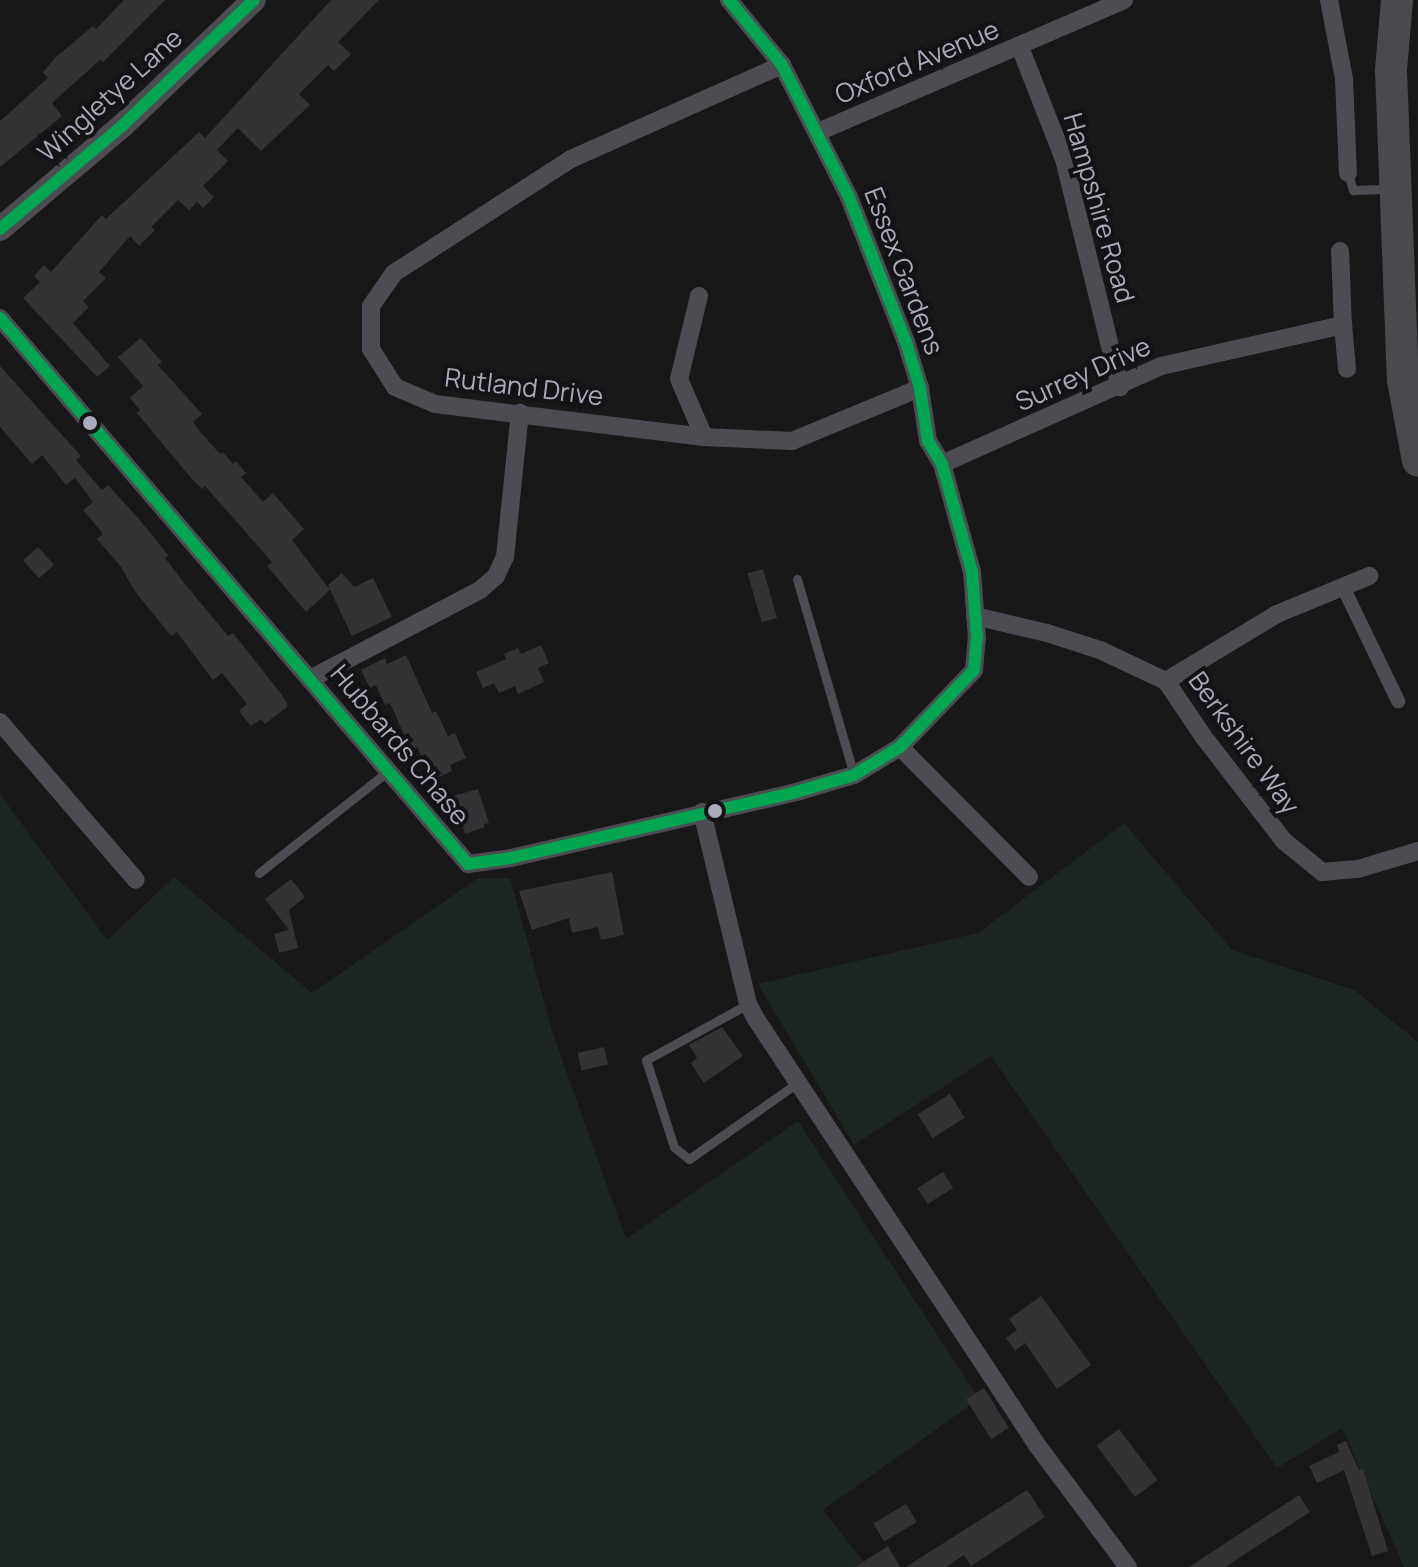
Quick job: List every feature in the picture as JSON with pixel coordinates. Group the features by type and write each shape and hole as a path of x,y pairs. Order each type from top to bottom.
{"highway":[{"path":"1397,0 1391,70 1403,380 1418,461"}],"street":[{"name":"Wingletye Lane","path":"0,229 122,126 254,0"},
{"name":"Essex Gardens","path":"729,0 782,65 849,197 920,388 928,441 942,464 972,572 974,670 900,747"},
{"name":"Oxford Avenue","path":"818,132 1124,0"},
{"path":"1329,0 1344,79 1348,173"},
{"name":"Hampshire Road","path":"1020,47 1064,159 1120,387"},
{"name":"Rutland Drive","path":"782,65 571,159 394,273 371,306 371,349 395,387 435,404 704,437 792,441 920,388"},
{"path":"1340,251 1347,369"},
{"path":"699,296 679,379 704,437"},
{"name":"Hubbards Chase","path":"0,318 468,864 511,858 796,792 854,775 900,747"},
{"name":"Surrey Drive","path":"942,464 1120,387 1161,366 1343,325"},
{"path":"310,679 480,590 496,576 505,557 520,413"},
{"path":"1166,681 1277,614 1369,576"},
{"path":"1343,587 1398,701"},
{"name":"Berkshire Way","path":"975,616 1047,633 1100,650 1166,681 1203,736 1284,841 1322,872 1358,869 1418,851"},
{"path":"0,722 136,880"},
{"path":"900,747 1029,877"},
{"path":"702,812 752,1012 1037,1445 1128,1567"}],"lane":[{"path":"1348,173 1353,190 1395,189"},
{"path":"797,579 854,775"},
{"path":"259,873 387,772"},
{"path":"752,1012 646,1060 674,1147 689,1159 797,1083"}],"shaded area":[{"path":"0,794 107,940 174,877 312,993 478,878 510,878 552,1031 626,1239 798,1121 979,1399 823,1510 868,1567 0,1567"},
{"path":"1124,823 1232,950 1354,990 1418,1042 1418,1567 1404,1567 1342,1428 1277,1468 991,1056 854,1145 758,984 978,933"}],"building":[{"path":"124,0 165,0 103,62 100,60 52,103 62,116 0,167 0,121 48,78 43,72 55,58 93,26 96,29"},
{"path":"331,0 379,0 338,42 351,54 334,71 328,65 299,94 310,105 261,151 238,128 217,150 228,161 203,186 214,197 203,208 197,202 189,210 178,200 151,227 155,230 139,246 130,236 99,272 106,278 83,301 89,307 73,323 110,366 97,377 23,298 40,282 34,276 44,265 51,272 102,215 106,219 199,132 205,138"},
{"path":"141,338 162,362 158,365 202,414 193,422 198,429 220,454 223,452 233,464 236,461 246,473 241,477 263,502 273,493 304,529 292,540 330,590 306,612 267,566 272,562 205,486 202,489 191,478 137,413 140,410 130,398 143,386 118,357"},
{"path":"0,366 81,456 76,460 102,490 108,485 139,519 169,556 165,558 185,584 228,636 233,633 288,706 265,724 261,719 251,726 239,711 247,704 222,673 213,680 177,632 171,636 97,539 102,535 101,531 83,510 93,502 75,478 66,485 42,455 32,464 0,427"},
{"path":"38,547 54,565 39,578 23,560"},
{"path":"763,569 777,618 762,622 748,573"},
{"path":"342,573 354,587 373,578 392,617 352,636 328,585"},
{"path":"541,645 549,663 538,668 544,682 518,694 515,686 499,693 494,683 483,688 476,672 506,659 504,654 518,648 521,654"},
{"path":"406,655 432,713 436,711 448,736 455,733 466,758 450,765 452,771 437,778 426,754 421,756 417,747 411,750 390,703 385,705 376,685 370,688 361,670 385,658 387,664"},
{"path":"478,789 489,823 465,834 453,796"},
{"path":"612,872 624,935 601,940 598,927 572,933 569,918 532,930 519,891"},
{"path":"291,879 305,897 289,910 298,948 279,953 274,934 289,930 265,899"},
{"path":"722,1027 743,1056 704,1083 691,1063 697,1058 689,1045"},
{"path":"604,1047 608,1065 582,1071 578,1053"},
{"path":"950,1094 965,1118 933,1138 918,1114"},
{"path":"943,1172 953,1188 928,1204 918,1188"},
{"path":"1041,1296 1091,1365 1057,1389 1025,1343 1015,1351 1006,1338 1017,1330 1009,1319"},
{"path":"984,1388 1009,1428 991,1439 966,1399"},
{"path":"1119,1429 1158,1480 1135,1497 1097,1446"},
{"path":"1346,1441 1359,1470 1363,1469 1388,1551 1372,1556 1344,1470 1317,1483 1309,1466 1339,1452 1337,1445"},
{"path":"1027,1490 1045,1517 971,1566 964,1555 946,1567 906,1567"},
{"path":"1299,1495 1310,1512 1225,1567 1189,1567"},
{"path":"906,1504 917,1522 884,1542 873,1524"},
{"path":"888,1546 900,1567 855,1567"}],"transit line":[{"path":"0,229 122,126 254,0"},
{"path":"0,318 468,864 511,858 796,792 854,775 900,747 974,670 977,638 972,572 942,464 928,441 920,388 906,342 849,197 782,65 729,0"}]}
